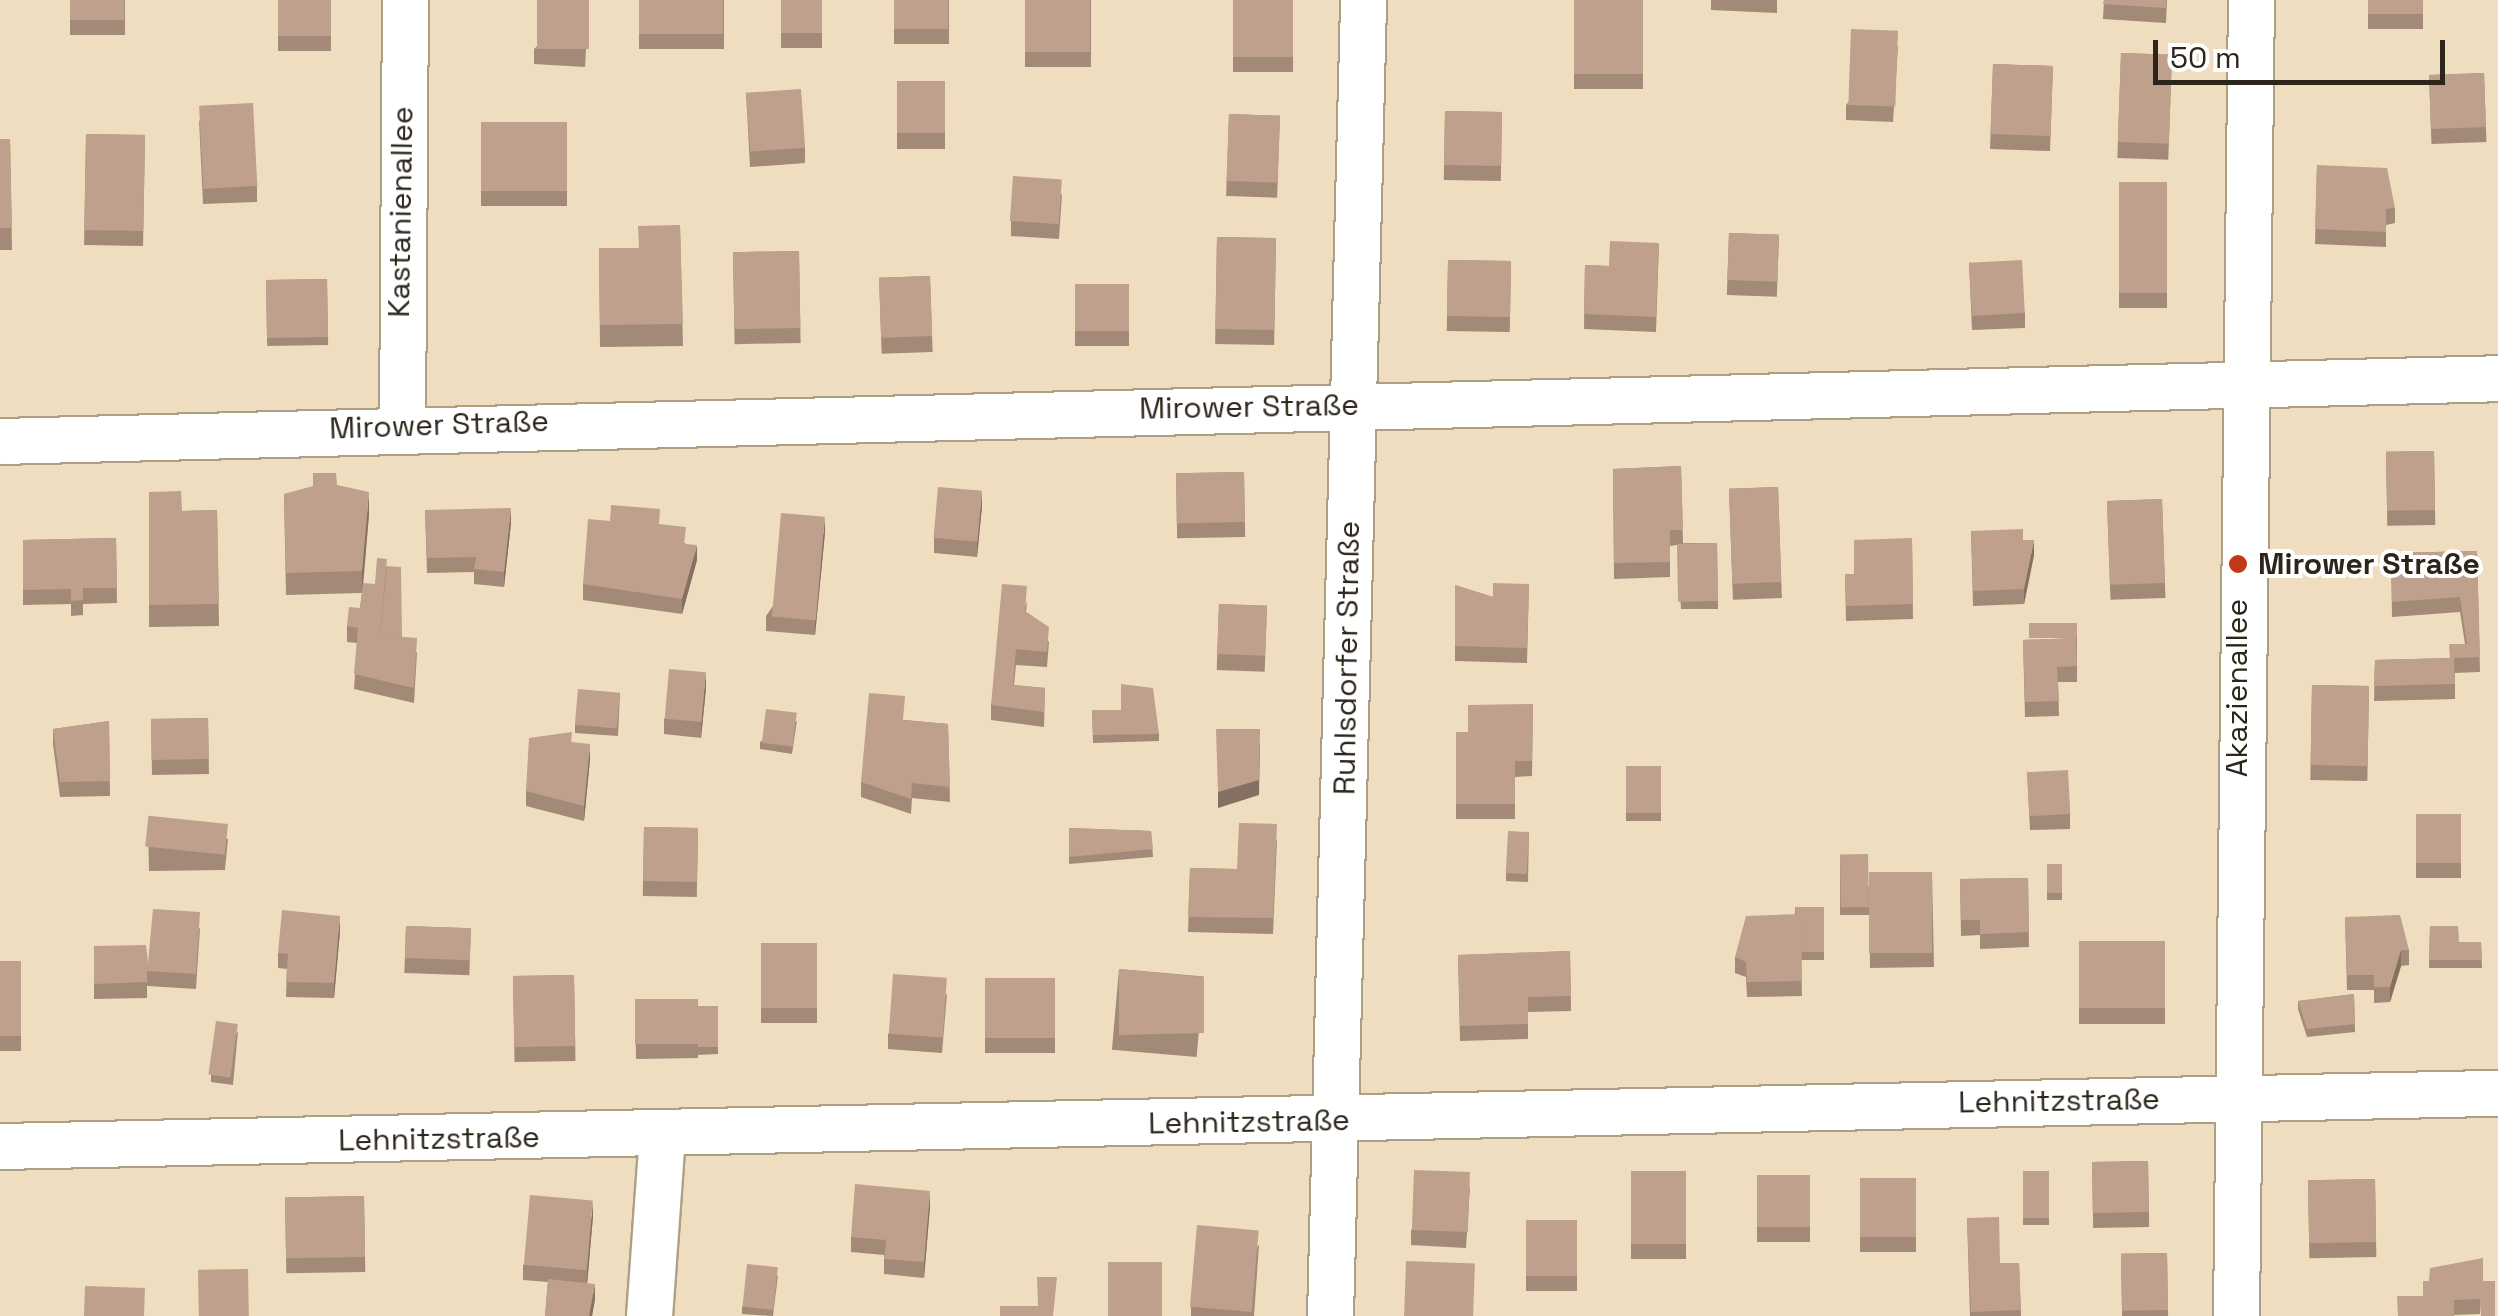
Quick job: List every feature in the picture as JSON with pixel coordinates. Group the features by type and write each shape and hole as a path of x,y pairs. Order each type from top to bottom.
{"street":[{"name":"Kastanienallee","path":"402,424 406,0"},
{"name":"Ruhlsdorfer Straße","path":"1330,1316 1363,0"},
{"name":"Akazienallee","path":"2236,1316 2242,384 2251,0"},
{"name":"Mirower Straße","path":"0,441 402,424 2498,378"},
{"name":"Lehnitzstraße","path":"0,1146 662,1136 2498,1093"},
{"path":"649,1316 662,1136"}],"building":[{"path":"70,0 124,0 124,20 70,20"},
{"path":"278,0 331,0 331,36 278,36"},
{"path":"537,0 589,0 589,49 537,49"},
{"path":"639,0 723,0 723,34 639,34"},
{"path":"781,0 822,0 822,33 781,33"},
{"path":"894,0 948,0 948,29 894,29"},
{"path":"1025,0 1090,0 1090,52 1025,52"},
{"path":"1233,0 1293,0 1293,57 1233,57"},
{"path":"1574,0 1643,0 1643,74 1574,74"},
{"path":"2104,0 2166,0 2166,8 2103,4"},
{"path":"2368,0 2423,0 2423,14 2368,14"},
{"path":"1851,29 1898,31 1895,107 1848,105"},
{"path":"2121,53 2172,55 2169,144 2118,142"},
{"path":"1993,64 2053,66 2051,136 1991,134"},
{"path":"2484,73 2486,127 2431,129 2429,75"},
{"path":"897,81 945,81 945,133 897,133"},
{"path":"801,89 805,148 750,152 746,93"},
{"path":"253,103 257,186 203,189 199,106"},
{"path":"1445,111 1502,112 1501,166 1444,165"},
{"path":"1229,114 1280,116 1278,183 1227,181"},
{"path":"481,122 567,122 567,191 481,191"},
{"path":"86,134 145,135 143,231 84,230"},
{"path":"0,139 10,139 12,228 0,228"},
{"path":"2317,165 2387,168 2395,208 2386,209 2386,232 2315,229"},
{"path":"1013,176 1062,179 1059,224 1010,221"},
{"path":"2119,182 2167,182 2167,293 2119,293"},
{"path":"680,225 683,324 600,325 599,248 639,248 638,226"},
{"path":"1729,233 1779,235 1777,282 1727,280"},
{"path":"1217,237 1276,238 1274,330 1215,329"},
{"path":"1610,241 1659,243 1656,317 1584,314 1585,265 1609,266"},
{"path":"799,251 800,328 734,329 733,252"},
{"path":"1448,260 1511,261 1510,317 1447,316"},
{"path":"2022,260 2025,313 1972,316 1969,263"},
{"path":"930,276 932,336 881,338 879,278"},
{"path":"327,279 328,337 267,338 266,280"},
{"path":"1075,284 1129,284 1129,331 1075,331"},
{"path":"2434,451 2435,510 2387,511 2386,452"},
{"path":"1681,466 1683,530 1670,530 1670,562 1614,563 1613,469"},
{"path":"1244,472 1245,522 1177,523 1176,473"},
{"path":"313,473 336,473 337,485 369,492 362,571 286,573 284,494 313,486"},
{"path":"938,487 982,491 977,542 934,538"},
{"path":"1778,487 1781,582 1732,584 1729,489"},
{"path":"181,491 182,511 217,510 219,604 149,605 149,492"},
{"path":"2162,499 2165,583 2110,585 2107,501"},
{"path":"611,505 660,509 659,524 686,527 684,544 697,545 682,599 583,584 588,519 610,521"},
{"path":"511,508 504,572 474,569 476,557 427,558 425,510"},
{"path":"781,513 825,517 816,620 772,617"},
{"path":"2023,529 2023,540 2034,540 2024,589 1973,591 1971,531"},
{"path":"116,538 117,588 83,588 83,600 71,601 71,589 23,590 23,540"},
{"path":"1912,538 1913,604 1846,606 1845,574 1854,574 1854,540"},
{"path":"1717,543 1718,601 1678,602 1677,544"},
{"path":"2477,551 2480,657 2454,658 2455,684 2374,686 2375,660 2450,658 2449,644 2467,644 2460,597 2392,602 2391,553"},
{"path":"377,558 387,559 380,635 417,638 414,688 354,674 358,628 347,626 349,607 360,608 363,583 375,584"},
{"path":"387,566 401,567 402,637 380,635"},
{"path":"1493,583 1529,584 1527,648 1455,646 1455,585 1493,597"},
{"path":"1002,584 1027,586 1025,611 1049,627 1047,652 1016,649 1013,685 1045,688 1044,712 991,705"},
{"path":"1219,604 1267,606 1265,656 1217,654"},
{"path":"2029,623 2077,623 2077,638 2029,638"},
{"path":"2076,638 2077,666 2057,667 2059,701 2025,702 2023,640"},
{"path":"669,669 706,672 702,722 665,719"},
{"path":"1121,684 1153,688 1159,734 1093,735 1092,710 1121,710"},
{"path":"2312,685 2369,686 2368,766 2311,765"},
{"path":"578,689 620,693 617,729 575,725"},
{"path":"869,693 905,696 903,720 948,724 950,787 912,783 911,799 861,782"},
{"path":"1533,704 1532,761 1515,761 1515,804 1456,804 1456,732 1468,732 1468,705"},
{"path":"766,709 797,713 793,747 762,743"},
{"path":"208,718 209,759 152,760 151,719"},
{"path":"109,721 110,781 60,782 53,729"},
{"path":"1216,729 1260,729 1259,780 1218,792"},
{"path":"572,732 571,742 590,744 584,806 526,791 529,738"},
{"path":"1626,766 1661,766 1661,813 1626,813"},
{"path":"2068,770 2070,814 2029,816 2027,772"},
{"path":"2416,814 2461,814 2461,863 2416,863"},
{"path":"148,816 228,824 225,855 145,846"},
{"path":"1239,823 1277,824 1273,918 1188,917 1190,868 1237,869"},
{"path":"644,827 698,828 697,882 643,881"},
{"path":"1069,828 1151,831 1153,849 1069,857"},
{"path":"1508,831 1529,832 1527,874 1506,873"},
{"path":"1840,854 1868,854 1869,907 1841,907"},
{"path":"2047,864 2062,864 2062,893 2047,893"},
{"path":"1869,872 1932,872 1932,953 1869,953"},
{"path":"2028,878 2029,932 1980,934 1980,920 1961,920 1960,879"},
{"path":"1795,907 1824,907 1824,952 1801,952 1801,914 1796,914"},
{"path":"153,909 200,912 196,974 147,971 147,982 94,984 94,946 146,945 148,963"},
{"path":"282,910 340,916 334,983 286,982 288,954 278,953"},
{"path":"1801,914 1802,981 1747,982 1746,962 1735,957 1746,916"},
{"path":"2400,915 2409,950 2401,950 2390,987 2374,987 2374,975 2347,975 2345,917"},
{"path":"406,926 471,928 470,960 405,958"},
{"path":"2430,926 2458,926 2459,942 2481,942 2482,960 2429,960"},
{"path":"2079,941 2165,941 2165,1008 2079,1008"},
{"path":"761,943 817,943 817,1008 761,1008"},
{"path":"1570,951 1571,996 1528,997 1528,1024 1460,1026 1458,955"},
{"path":"0,961 21,961 21,1036 0,1036"},
{"path":"1119,969 1204,977 1204,1033 1119,1035"},
{"path":"893,974 947,978 943,1038 889,1034"},
{"path":"574,975 575,1046 514,1047 513,976"},
{"path":"985,978 1055,978 1055,1038 985,1038"},
{"path":"2354,994 2355,1024 2307,1029 2298,1001"},
{"path":"635,999 698,999 698,1044 635,1044"},
{"path":"698,1006 718,1006 718,1047 698,1047"},
{"path":"216,1021 238,1024 230,1078 208,1074"},
{"path":"2148,1161 2149,1212 2093,1213 2092,1162"},
{"path":"1414,1170 1470,1172 1468,1232 1412,1230"},
{"path":"1631,1171 1686,1171 1686,1244 1631,1244"},
{"path":"2023,1171 2049,1171 2049,1218 2023,1218"},
{"path":"1757,1175 1810,1175 1810,1227 1757,1227"},
{"path":"1860,1178 1916,1178 1916,1237 1860,1237"},
{"path":"2375,1179 2376,1242 2309,1243 2308,1180"},
{"path":"855,1184 930,1191 924,1262 884,1259 886,1240 851,1237"},
{"path":"530,1195 593,1200 587,1270 524,1265"},
{"path":"364,1196 365,1257 286,1258 285,1197"},
{"path":"1999,1217 2000,1263 2019,1263 2021,1310 1971,1312 1967,1218"},
{"path":"1526,1220 1577,1220 1577,1276 1526,1276"},
{"path":"1197,1225 1259,1230 1252,1312 1190,1307"},
{"path":"2167,1253 2168,1310 2122,1311 2121,1254"},
{"path":"2483,1258 2483,1281 2429,1281 2430,1268"},
{"path":"1406,1261 1475,1263 1473,1316 1404,1316"},
{"path":"1108,1262 1162,1262 1162,1316 1108,1316"},
{"path":"747,1264 778,1267 773,1310 743,1307"},
{"path":"248,1269 249,1316 199,1316 198,1270"},
{"path":"1037,1277 1057,1277 1053,1316 1000,1316 1000,1306 1038,1306"},
{"path":"548,1279 595,1284 589,1316 545,1316"},
{"path":"2423,1281 2495,1281 2495,1316 2481,1316 2480,1299 2454,1300 2454,1316 2398,1316 2397,1296 2423,1296"},
{"path":"85,1286 145,1288 144,1316 84,1316"}],"place":[{"name":"Mirower Straße","path":"2238,564"}]}
